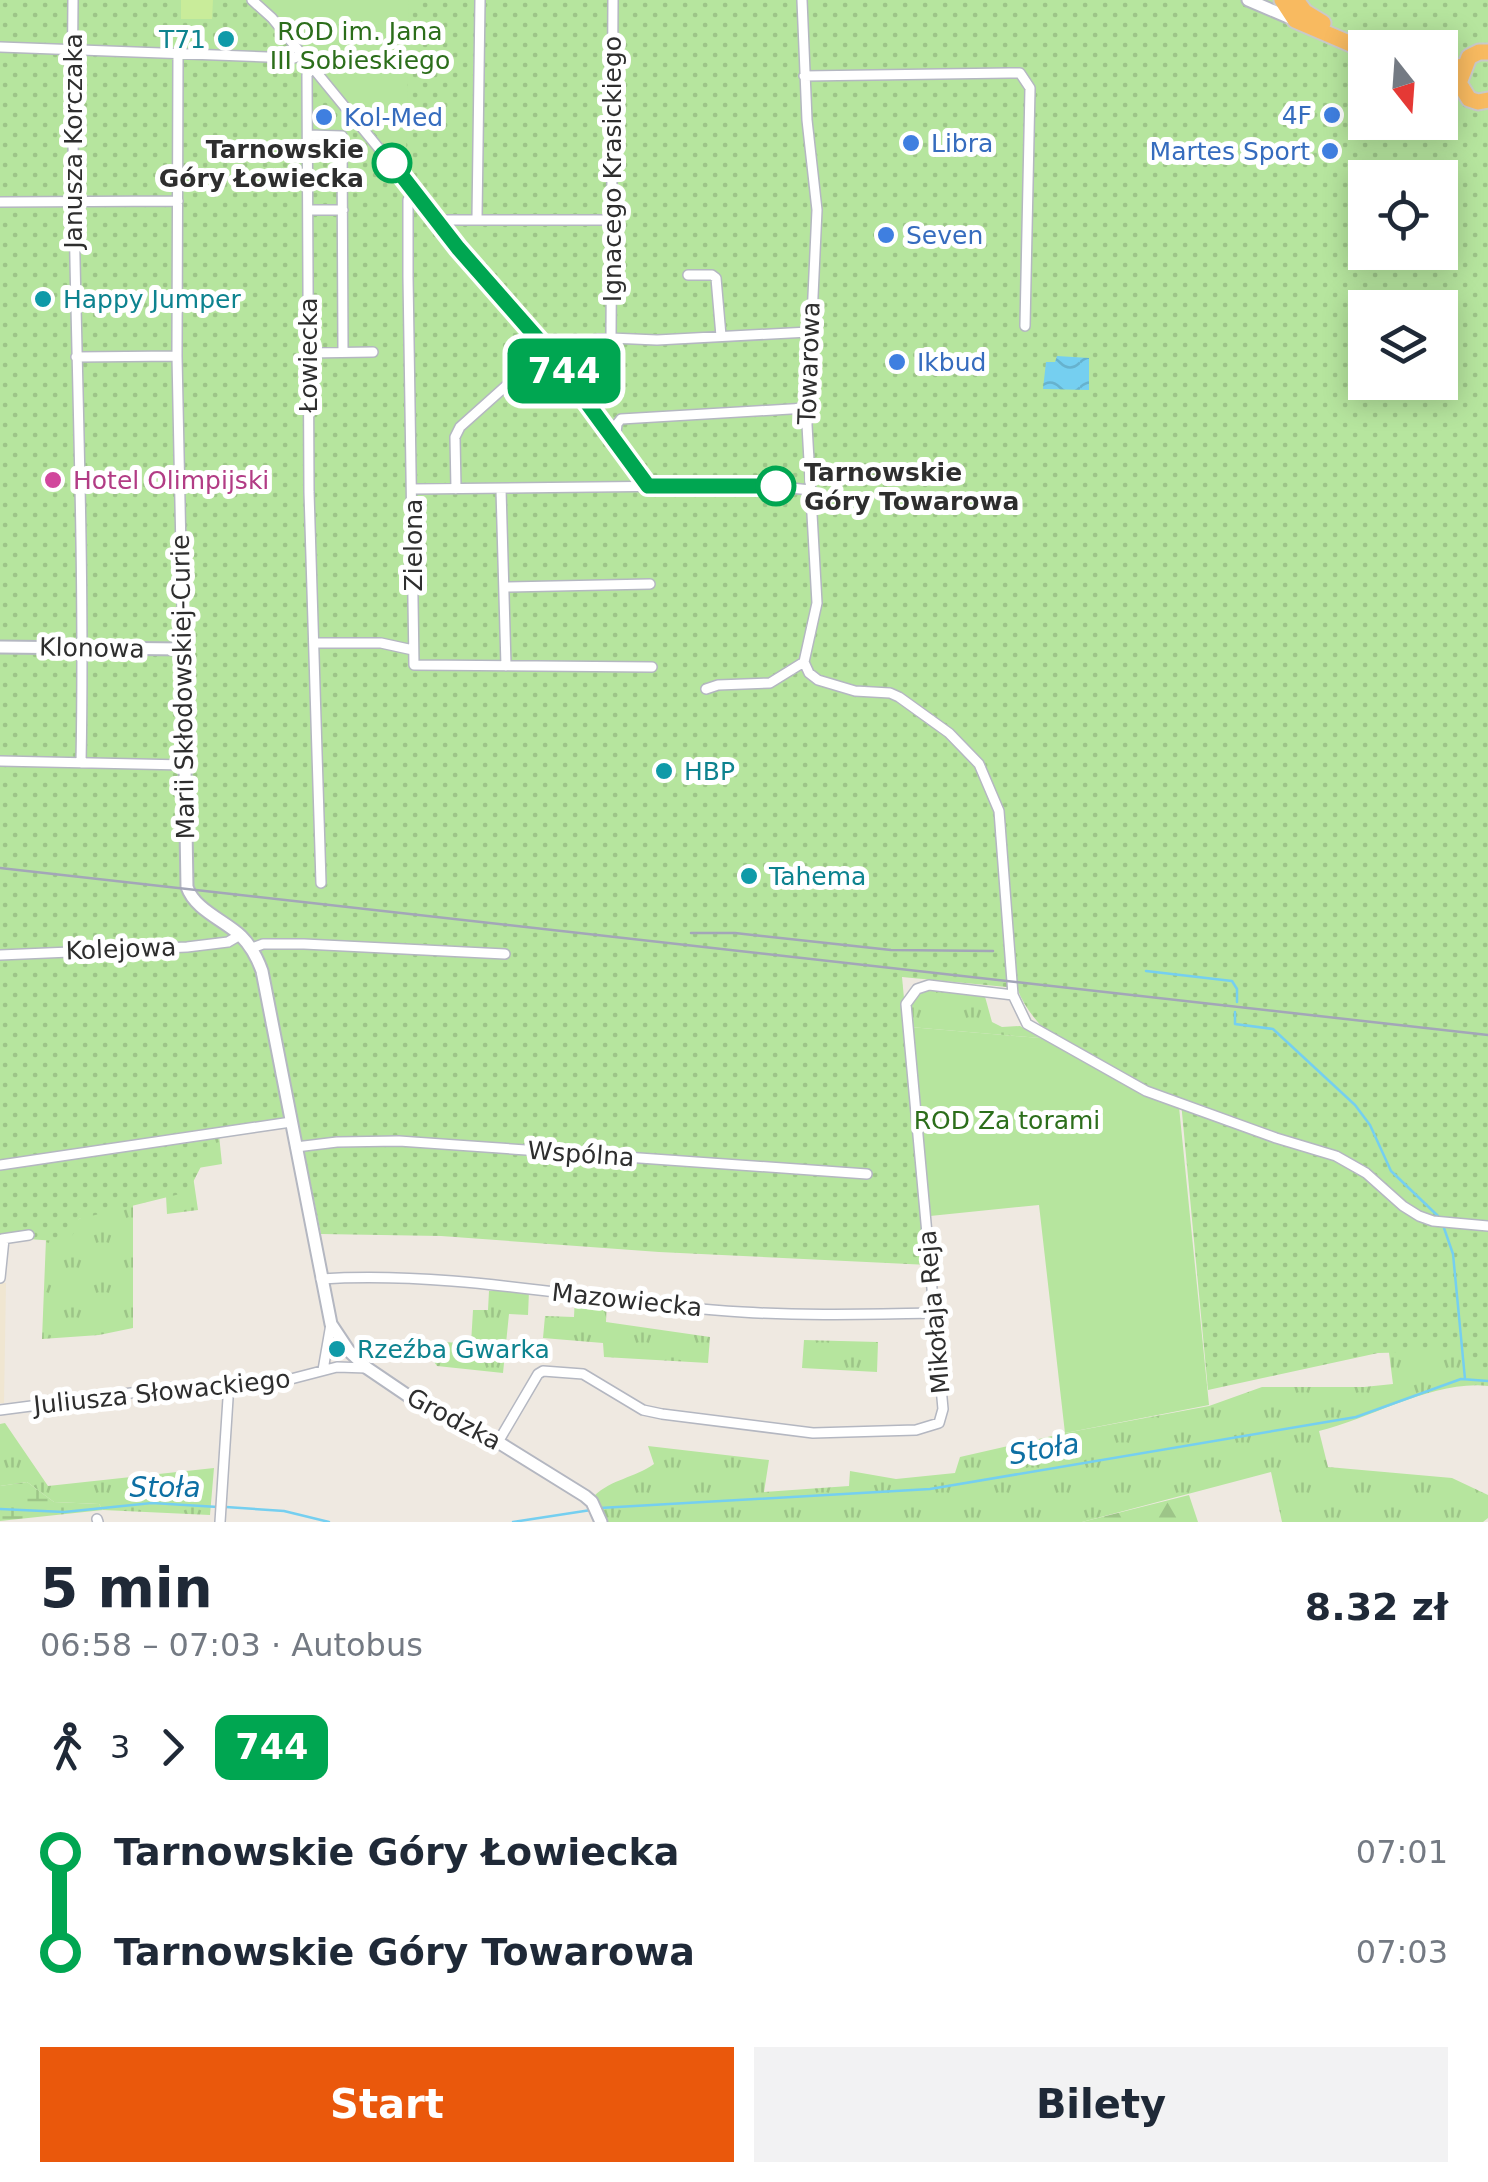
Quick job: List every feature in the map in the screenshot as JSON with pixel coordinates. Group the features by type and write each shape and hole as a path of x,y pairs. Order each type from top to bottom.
{"highway":[{"path":"1284,4 1348,34"},
{"path":"1284,4 1348,40"},
{"path":"1488,52 1471,55 1460,86 1469,99 1488,100"},
{"path":"1458,67 1464,66"}],"street":[{"name":"Janusza Korczaka","path":"73,0 72,202 83,648 80,763"},
{"path":"252,0 549,353 646,483"},
{"path":"477,218 480,0"},
{"name":"Ignacego Krasickiego","path":"612,0 612,338"},
{"name":"Towarowa","path":"802,0 804,76 817,210 807,408 816,603 804,662"},
{"path":"1250,1 1284,4"},
{"path":"0,47 294,58 302,55"},
{"name":"Marii Skłodowskiej-Curie","path":"178,54 177,356 187,888 195,900 240,935"},
{"name":"Łowiecka","path":"312,67 307,75 308,352 321,883"},
{"path":"804,76 1020,73 1026,79 1030,88 1025,326"},
{"path":"308,135 342,136 344,352"},
{"name":"Zielona","path":"414,189 408,200 414,650"},
{"path":"0,202 178,201"},
{"path":"308,210 343,210"},
{"path":"436,220 612,220"},
{"path":"688,276 716,278 721,336"},
{"path":"456,489 456,437 460,428 549,353 567,353 592,340 612,338 810,332"},
{"path":"308,352 373,352"},
{"path":"76,357 177,356"},
{"path":"615,442 621,420 807,408"},
{"path":"412,489 646,483 810,490"},
{"path":"501,489 506,666"},
{"path":"504,587 650,584"},
{"path":"314,643 381,644 414,650 414,665 652,667"},
{"name":"Klonowa","path":"0,647 183,649"},
{"path":"706,689 718,684 770,683 804,662 818,680 855,691 899,697 948,733 978,764 991,787 1000,822 1013,995 1027,1024 1146,1090 1336,1156 1366,1173 1403,1206 1433,1221 1488,1226"},
{"path":"0,762 184,765"},
{"name":"Grodzka","path":"240,935 252,948 262,970 331,1324 366,1368 437,1415 498,1442 586,1496 601,1522"},
{"name":"Kolejowa","path":"0,955 187,947 228,942 240,935"},
{"path":"252,948 263,944 304,944 505,954"},
{"name":"Mikołaja Reja","path":"498,1442 543,1371 583,1374 642,1410 813,1434 928,1428 939,1423 943,1409 906,1004 922,986 1013,995"},
{"path":"0,1164 291,1122"},
{"name":"Wspólna","path":"296,1146 414,1142 866,1174"},
{"path":"0,1278 2,1239 29,1235"},
{"name":"Mazowiecka","path":"321,1279 360,1276 427,1281 741,1312 934,1314"},
{"name":"Juliusza Słowackiego","path":"322,1370 331,1324"},
{"name":"Juliusza Słowackiego","path":"0,1410 229,1383 287,1380 322,1370 366,1368"},
{"path":"221,1512 229,1383"}],"shaded area":[{"path":"0,1282 6,1283 4,1403 0,1403"}],"green space":[{"path":"0,0 1488,0 1488,1370 1458,1351 1378,1353 1208,1390 1181,1102 1110,1071 1064,1045 1029,1010 1017,988 902,977 929,1265 659,1252 441,1236 321,1234 297,1118 219,1131 188,1192 79,1219 70,1242 0,1237"},
{"path":"181,0 213,0 212,19 181,19"},
{"name":"ROD im. Jana III Sobieskiego","path":"257,0 409,0 406,165 404,166"},
{"path":"926,989 984,993 992,1022 1002,1027 1020,1026 1040,1038 910,1027 911,1005"},
{"name":"ROD Za torami","path":"910,1027 1040,1038 1179,1107 1209,1405 1065,1433 1039,1205 930,1216"},
{"path":"219,1135 222,1164 192,1169 198,1210 167,1214 166,1196 133,1200 133,1328 42,1339 46,1239"},
{"path":"1373,1228 1488,1299 1488,1386 1425,1394 1319,1431 1328,1467 1452,1478 1488,1495 1488,1518 1483,1522 1282,1522 1271,1472 1082,1522 608,1522 594,1496 654,1464 648,1446 769,1460 764,1492 849,1486 850,1471 896,1479 955,1473 960,1457 1209,1406 1262,1387 1393,1384"},
{"path":"489,1291 529,1291 528,1315 509,1314 503,1373 437,1366 419,1340 471,1344 473,1310 488,1310"},
{"path":"575,1295 607,1298 606,1322 710,1337 708,1363 604,1357 603,1343 543,1338 545,1316 574,1317"},
{"path":"804,1340 878,1342 877,1372 802,1368"},
{"path":"5,1423 48,1486 214,1468 210,1515 103,1510 99,1504 54,1502 27,1482 0,1486 0,1424"},
{"path":"27,1482 54,1502 99,1504 103,1510 0,1521 0,1486"},
{"path":"1189,1495 1198,1522 1082,1522"}],"water":[{"path":"1057,356 1089,358 1089,390 1043,389 1046,362 1055,362"}],"waterway":[{"path":"1146,971 1232,981 1237,989 1237,1002"},
{"path":"1235,1012 1235,1024 1273,1029 1355,1105 1370,1125 1391,1171 1438,1216"},
{"path":"1444,1228 1453,1254 1465,1379"},
{"name":"Stoła","path":"600,1508 930,1489 1356,1417 1461,1379 1488,1381"},
{"name":"Stoła","path":"0,1509 64,1512 152,1503 218,1507"},
{"name":"Stoła","path":"226,1507 284,1511 329,1522"},
{"name":"Stoła","path":"513,1522 591,1510"}],"railway":[{"path":"0,868 1488,1035"},
{"path":"691,933 735,933 891,950 993,951"}],"bus line":[{"name":"744","path":"392,163 458,248 552,355 648,486 776,486"}],"place":[{"name":"T71","path":"226,39"},
{"name":"4F","path":"1332,115"},
{"name":"Kol-Med","path":"324,117"},
{"name":"Libra","path":"911,143"},
{"name":"Martes Sport","path":"1330,151"},
{"name":"Tarnowskie Góry Łowiecka","path":"392,163"},
{"name":"Seven","path":"886,235"},
{"name":"Happy Jumper","path":"43,299"},
{"name":"Ikbud","path":"897,362"},
{"name":"Hotel Olimpijski","path":"53,480"},
{"name":"Tarnowskie Góry Towarowa","path":"776,486"},
{"name":"HBP","path":"664,771"},
{"name":"Tahema","path":"749,876"},
{"name":"Rzeźba Gwarka","path":"337,1349"}]}
